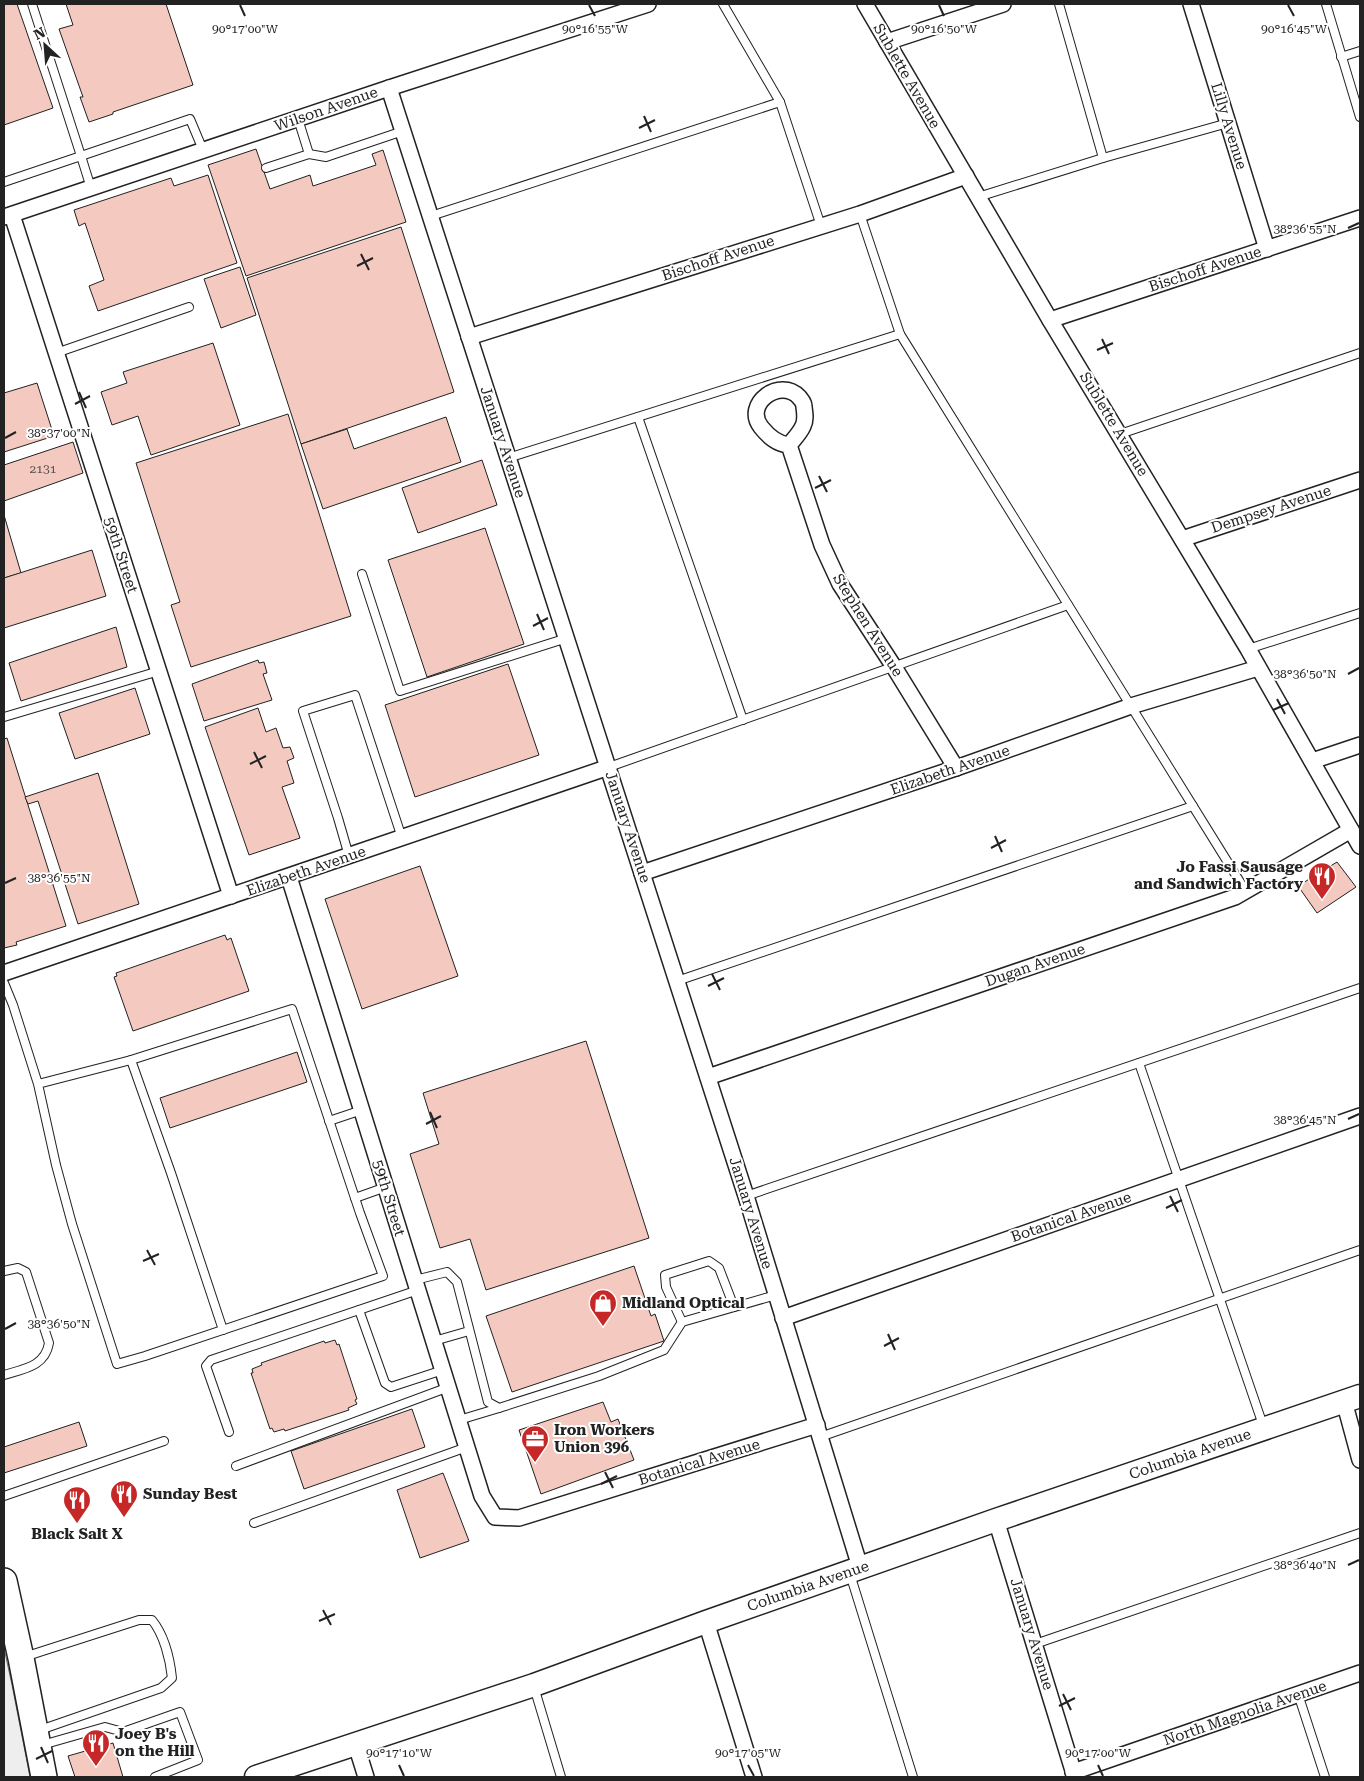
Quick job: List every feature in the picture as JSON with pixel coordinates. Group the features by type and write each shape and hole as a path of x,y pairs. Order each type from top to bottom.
{"main road":[{"path":"4,1581 44,1777"}],"street":[{"name":"Wilson Avenue","path":"8,216 389,88 648,4"},
{"name":"Sublette Avenue","path":"865,4 1050,320 1248,649 1360,846"},
{"path":"887,42 1004,4"},
{"name":"Lilly Avenue","path":"1191,4 1267,248"},
{"name":"January Avenue","path":"389,88 746,1196 818,1431 855,1570"},
{"name":"Bischoff Avenue","path":"469,337 860,214 966,176"},
{"name":"59th Street","path":"8,216 56,353 231,896"},
{"name":"Bischoff Avenue","path":"1050,320 1360,218"},
{"name":"Stephen Avenue","path":"789,445 822,544 840,584 956,768"},
{"name":"Dempsey Avenue","path":"1182,539 1360,480"},
{"name":"Elizabeth Avenue","path":"642,873 956,768 1131,706 1258,668"},
{"path":"1312,761 1360,745"},
{"name":"Elizabeth Avenue","path":"4,973 608,768"},
{"name":"Dugan Avenue","path":"708,1077 1235,897 1351,830"},
{"name":"59th Street","path":"289,877 482,1496 495,1517"},
{"name":"Botanical Avenue","path":"783,1318 1360,1116"},
{"path":"1352,1399 1360,1460"},
{"name":"Columbia Avenue","path":"256,1777 534,1685 996,1520 1352,1399"},
{"name":"Botanical Avenue","path":"495,1517 519,1518 818,1431"},
{"name":"January Avenue","path":"996,1520 1074,1774"},
{"path":"706,1622 754,1777"},
{"name":"North Magnolia Avenue","path":"1074,1774 1360,1673"},
{"path":"356,1745 366,1777"}],"lane":[{"path":"32,4 91,188"},
{"path":"723,4 780,102 821,226"},
{"path":"1060,4 1103,158"},
{"path":"1326,4 1360,117"},
{"path":"1341,57 1360,50"},
{"path":"431,216 780,102"},
{"path":"4,182 190,119 203,150"},
{"path":"298,119 309,154"},
{"path":"978,197 1103,158 1228,123"},
{"path":"266,168 309,154 326,157 403,131"},
{"path":"860,214 900,334 1245,890"},
{"path":"56,353 189,307"},
{"path":"508,458 900,334"},
{"path":"1120,434 1360,354"},
{"path":"638,417 743,720"},
{"path":"362,574 400,692 567,638"},
{"path":"608,768 1068,605"},
{"path":"1248,649 1360,613"},
{"path":"4,717 158,671"},
{"path":"348,856 338,818 303,711 354,695 402,838"},
{"path":"677,981 1192,806"},
{"path":"4,983 13,1005 38,1084 56,1165 68,1208 117,1364 383,1276 292,1009 131,1060 38,1084"},
{"path":"746,1196 1360,988"},
{"path":"131,1060 223,1330"},
{"path":"1139,1063 1264,1429"},
{"path":"329,1120 362,1110"},
{"path":"355,1198 386,1187"},
{"path":"818,1431 1360,1250"},
{"path":"682,1322 666,1287 665,1275 709,1261 719,1268 734,1307"},
{"path":"4,1272 18,1268 26,1272 49,1343 47,1354 34,1365 4,1375"},
{"path":"229,1432 206,1366 211,1360 359,1310 447,1272 457,1282 488,1402 499,1408"},
{"path":"459,1420 599,1376 664,1350 682,1322 776,1294"},
{"path":"359,1310 385,1383 391,1388 443,1370"},
{"path":"434,1341 469,1331"},
{"path":"236,1466 449,1387"},
{"path":"4,1496 164,1441"},
{"path":"254,1523 467,1447"},
{"path":"1035,1644 1360,1534"},
{"path":"855,1570 913,1777"},
{"path":"21,1658 139,1620 152,1620 159,1628 170,1666 172,1678 161,1688 37,1739"},
{"path":"534,1685 561,1777"},
{"path":"1298,1694 1325,1777"},
{"path":"37,1739 105,1726 123,1732 180,1712 198,1760 155,1777"}],"shaded area":[{"path":"4,1648 12,1685 30,1777 4,1777"}],"building":[{"path":"4,4 17,4 53,108 4,125"},
{"path":"66,4 166,4 193,85 89,122 80,97 83,97 59,29 73,25"},
{"path":"256,149 270,189 310,175 313,186 376,165 372,154 383,150 406,222 246,276 208,165"},
{"path":"208,175 237,263 98,311 89,286 104,280 85,223 79,226 74,210 171,178 174,186"},
{"path":"401,227 454,392 301,444 247,278"},
{"path":"240,267 256,315 221,328 204,279"},
{"path":"213,343 240,425 151,455 138,416 112,425 101,392 127,383 123,372"},
{"path":"37,383 54,436 4,452 4,393"},
{"path":"288,414 351,616 191,667 171,605 180,602 136,463"},
{"path":"446,417 461,462 323,509 301,444 347,429 354,449"},
{"path":"73,442 83,473 4,501 4,465"},
{"path":"482,460 497,505 418,533 402,488"},
{"path":"4,515 21,573 4,578"},
{"path":"485,528 524,644 427,677 388,560"},
{"path":"92,550 106,596 4,628 4,578"},
{"path":"116,627 127,667 21,701 9,663"},
{"path":"258,660 259,663 264,662 267,673 263,674 272,700 204,721 192,684"},
{"path":"508,664 539,755 415,797 385,705"},
{"path":"135,688 150,734 75,759 59,713"},
{"path":"258,708 266,732 276,728 283,748 290,747 294,758 287,761 294,783 282,787 300,838 249,855 205,727"},
{"path":"7,738 66,926 16,942 17,945 4,948 4,739"},
{"path":"98,773 139,904 78,924 38,801 28,804 25,797"},
{"name":"Jo Fassi Sausage and Sandwich Factory","path":"1337,862 1356,887 1317,913 1298,886"},
{"path":"420,866 458,976 362,1009 325,899"},
{"path":"225,935 227,940 231,938 249,991 133,1031 114,977 117,976 116,973"},
{"path":"586,1041 649,1238 486,1290 470,1239 440,1248 410,1154 439,1144 423,1093"},
{"path":"297,1052 307,1082 170,1128 160,1098"},
{"path":"634,1266 651,1316 655,1314 664,1341 512,1392 486,1316"},
{"path":"335,1340 337,1345 339,1344 357,1404 348,1408 349,1410 285,1431 284,1429 274,1432 272,1428 270,1429 251,1373 253,1373 252,1369 262,1365 261,1363 324,1341 325,1343"},
{"path":"603,1402 611,1422 618,1419 634,1460 541,1494 519,1430"},
{"path":"412,1409 425,1447 304,1489 291,1451"},
{"path":"79,1422 87,1446 4,1473 4,1447"},
{"path":"443,1473 469,1541 420,1558 397,1490"},
{"name":"Joey B's on the Hill","path":"113,1743 123,1777 75,1777 68,1756"}],"place":[{"name":"Jo Fassi Sausage and Sandwich Factory","path":"1322,900"},
{"name":"Midland Optical","path":"603,1327"},
{"name":"Iron Workers Union 396","path":"535,1463"},
{"name":"Sunday Best","path":"124,1518"},
{"name":"Black Salt X","path":"77,1524"},
{"name":"Joey B's on the Hill","path":"96,1767"}]}
